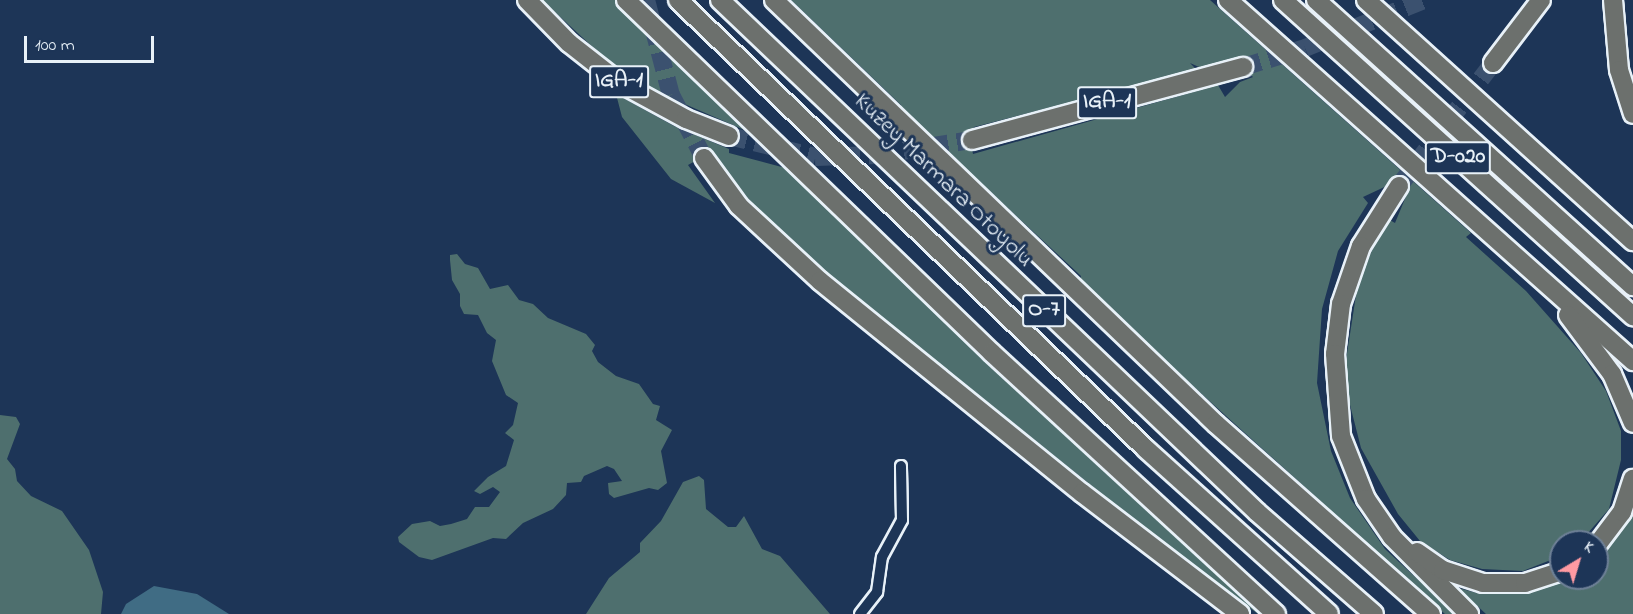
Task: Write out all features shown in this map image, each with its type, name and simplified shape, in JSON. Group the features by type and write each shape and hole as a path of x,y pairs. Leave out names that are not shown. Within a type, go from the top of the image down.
{"highway":[{"name":"IGA-1","path":"527,0 569,43 620,82 686,119 729,136"},
{"path":"626,0 1000,361 1276,614"},
{"name":"O-7","path":"678,0 1146,449 1329,614"},
{"name":"Kuzey Marmara Otoyolu","path":"720,0 1228,486 1374,614"},
{"path":"774,0 1216,424 1431,614"},
{"path":"1228,0 1633,361"},
{"name":"D-020","path":"1283,0 1633,316"},
{"name":"D-020","path":"1316,0 1633,286"},
{"path":"1366,0 1633,241"},
{"path":"1493,63 1541,0"},
{"path":"1613,0 1618,70 1633,114"},
{"name":"IGA-1","path":"972,141 1243,68"},
{"path":"704,158 739,206 813,275 1082,493 1240,614"},
{"path":"1407,161 1581,330 1623,393 1633,423"},
{"path":"1399,186 1360,246 1341,304 1335,354 1340,418 1346,454 1366,500 1406,554 1469,614"},
{"path":"1340,418 1371,494 1400,535 1424,558 1443,570 1483,583 1525,583 1549,575"},
{"path":"1608,530 1622,512 1633,479"}],"street":[{"path":"860,614 877,592 882,557 902,520 901,466"}],"green space":[{"path":"542,0 616,0 749,132 657,92 611,64"},
{"path":"791,0 1210,0 1471,233 1466,237 1526,291 1581,353 1606,391 1621,431 1621,460 1609,509 1591,530 1549,530 1549,561 1523,571 1482,569 1450,560 1420,541 1398,514 1361,448 1349,401 1346,360 1358,282 1379,234 1388,219 1395,223 1407,194 1393,183 1363,197 1368,203 1338,251 1322,309 1317,383 1331,451 1350,498 1385,549 1455,614 1445,614 1325,512 1328,508 1142,340 1080,281 1081,276 899,107 901,105","holes":["1190,63 1199,67 1239,64 1253,77 1240,82 1225,97 1218,85 973,154 969,134 974,127 1197,70"]},
{"path":"616,94 674,126 729,149 729,153 793,170 1121,484 1264,614 1258,614 1153,535 813,262 763,217 711,152 688,165 715,203 671,179 622,117"},
{"path":"457,254 465,264 478,268 490,289 508,285 519,300 533,304 548,318 586,334 595,345 592,351 598,362 616,376 639,384 653,404 660,406 656,420 672,430 661,451 667,483 658,490 649,488 614,498 609,494 608,483 622,481 614,469 607,466 584,476 581,482 567,483 566,495 553,509 523,523 506,539 493,538 432,560 419,557 399,542 398,537 412,524 430,521 440,526 451,524 467,519 475,507 489,507 500,492 493,487 480,494 474,491 488,477 506,466 514,440 505,433 513,425 518,403 506,395 492,361 496,340 487,333 478,315 464,314 460,306 460,294 452,280 450,260 450,255"},
{"path":"0,415 16,417 20,424 7,459 15,469 17,481 31,496 62,511 89,550 103,592 101,614 0,614"},
{"path":"699,476 704,480 706,509 728,527 736,527 744,516 762,549 780,556 830,614 586,614 609,578 640,552 640,543 661,521 683,482"},
{"path":"1633,508 1633,614 1486,614 1458,588 1481,594 1525,593 1549,585 1549,590 1609,590 1609,544 1621,530"}],"water":[{"path":"154,586 197,594 229,614 121,614 126,604"}],"tunnel":[{"path":"646,0 671,95 704,158"},
{"path":"1243,67 1305,48 1424,0"},
{"path":"1399,186 1493,63"},
{"path":"729,136 815,157 877,155 972,140"}]}
